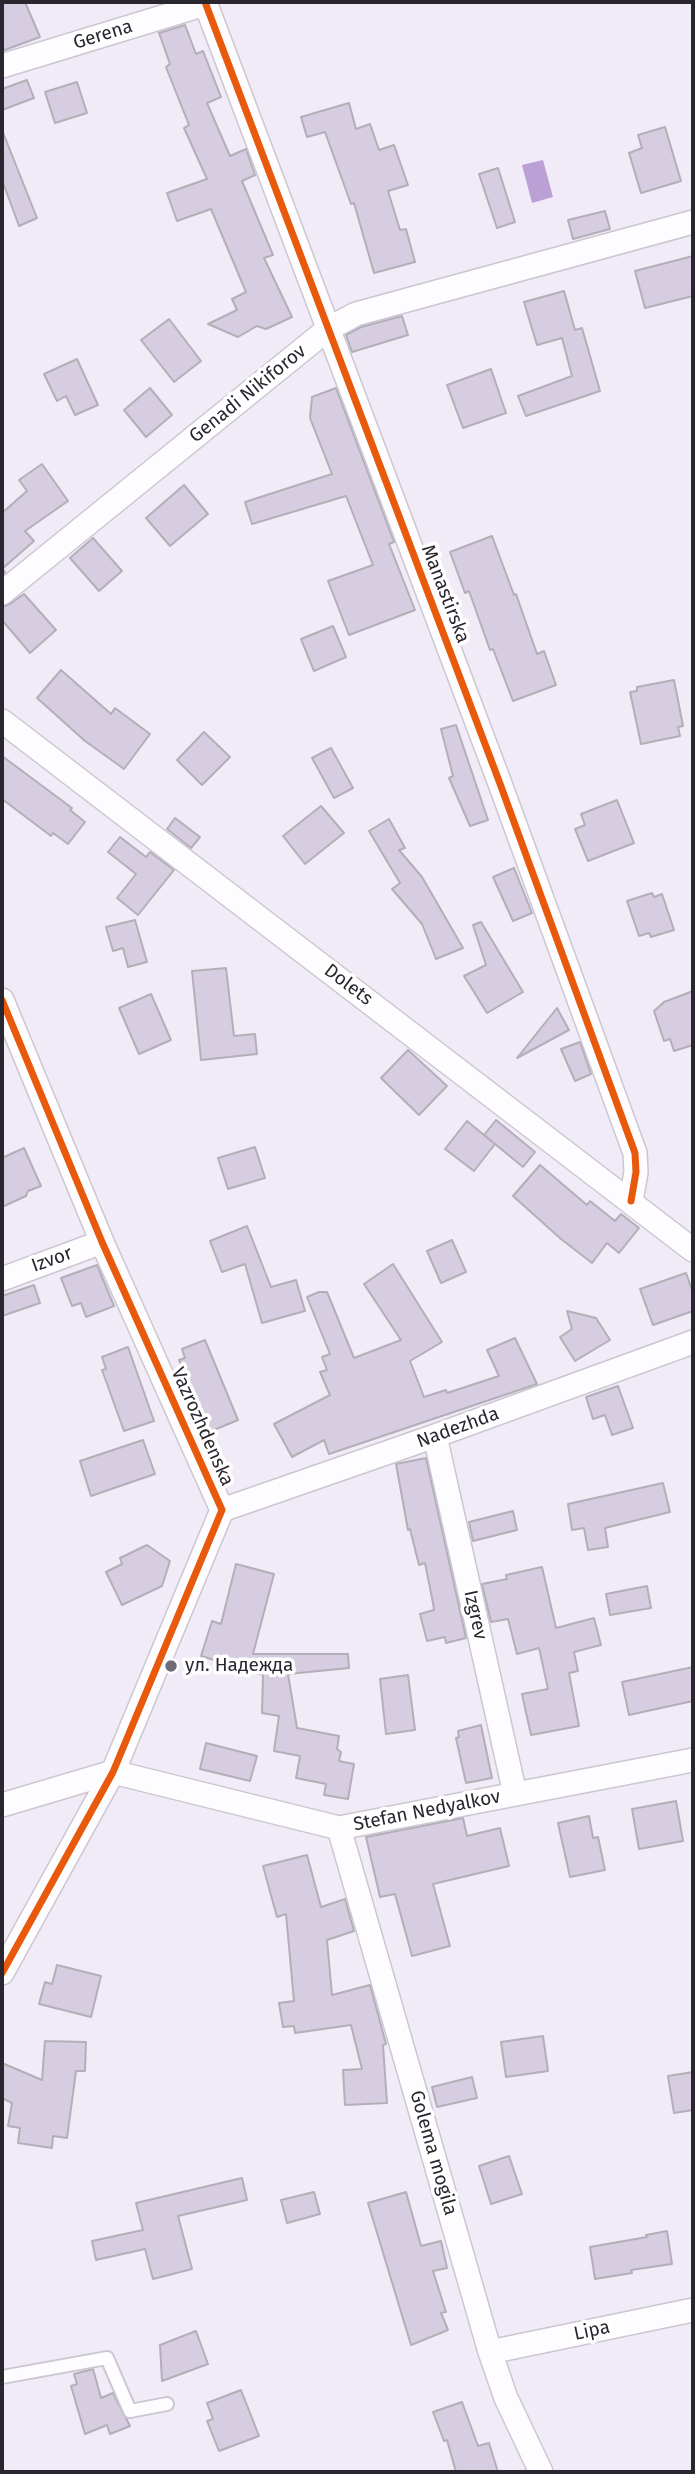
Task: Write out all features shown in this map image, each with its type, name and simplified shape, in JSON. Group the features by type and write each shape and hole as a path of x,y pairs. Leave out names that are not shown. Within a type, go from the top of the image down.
{"street":[{"name":"Gerena","path":"2,66 205,3"},
{"name":"Manastirska","path":"205,3 499,781 635,1153 636,1172 631,1200"},
{"name":"Genadi Nikiforov","path":"2,593 328,329 356,314 693,222"},
{"name":"Dolets","path":"2,721 693,1250"},
{"name":"Vazrozhdenska","path":"2,1000 102,1242 222,1510 113,1772 2,1973"},
{"name":"Izvor","path":"2,1279 102,1242"},
{"name":"Nadezhda","path":"222,1510 693,1342"},
{"name":"Izgrev","path":"435,1436 514,1794"},
{"name":"Stefan Nedyalkov","path":"113,1772 339,1828 693,1760"},
{"path":"2,1805 113,1772"},
{"name":"Golema mogila","path":"339,1828 490,2352 506,2398 541,2472"},
{"name":"Lipa","path":"490,2352 693,2310"}],"lane":[{"path":"2,2377 107,2358 131,2411 167,2404"}],"shaded area":[{"path":"543,160 553,197 532,203 522,165"}],"building":[{"path":"2,2 25,2 40,37 2,51"},
{"path":"185,25 196,54 203,51 221,97 207,103 230,156 246,149 255,175 242,181 273,255 264,258 292,317 266,329 257,326 238,337 208,324 237,310 232,299 246,292 211,209 177,221 167,193 207,179 184,128 189,125 166,67 170,64 159,33"},
{"path":"27,80 34,98 2,110 2,89"},
{"path":"77,82 87,113 55,123 45,92"},
{"path":"349,103 356,129 370,124 379,150 394,145 408,185 388,191 400,230 406,229 415,262 374,273 354,203 351,204 325,132 307,137 301,117"},
{"path":"665,127 681,181 641,193 629,153 642,148 638,135"},
{"path":"2,130 37,218 19,226 2,180"},
{"path":"498,168 515,222 497,228 479,174"},
{"path":"605,211 610,229 573,239 568,220"},
{"path":"693,256 693,296 645,308 635,271"},
{"path":"564,291 575,330 582,328 600,391 526,416 518,396 572,376 562,338 537,345 524,302"},
{"path":"402,316 408,335 352,352 346,335 361,327"},
{"path":"169,319 201,361 174,382 141,340"},
{"path":"77,359 98,405 75,415 66,396 57,401 44,374"},
{"path":"491,369 506,413 463,428 447,385"},
{"path":"150,388 172,415 146,437 124,410"},
{"path":"336,388 394,542 389,544 415,610 349,635 328,581 373,565 346,496 252,524 245,502 332,474 310,418 312,397"},
{"path":"42,464 68,501 25,531 34,541 2,569 2,513 27,491 19,480"},
{"path":"184,485 208,514 170,546 146,518"},
{"path":"492,536 537,654 544,651 556,685 513,701 493,649 490,650 469,591 465,593 450,552"},
{"path":"93,538 122,571 99,591 70,558"},
{"path":"24,594 56,630 30,653 2,620 2,607"},
{"path":"333,626 346,657 314,671 301,639"},
{"path":"61,670 111,714 115,708 150,734 124,769 85,741 37,698"},
{"path":"674,680 683,726 678,727 680,736 641,744 630,692 637,691 637,687"},
{"path":"456,725 488,820 470,826 449,778 453,776 441,729"},
{"path":"204,732 230,757 202,785 177,760"},
{"path":"331,748 353,788 334,798 312,758"},
{"path":"2,756 72,808 70,810 85,822 68,844 53,833 51,836 2,799"},
{"path":"617,800 634,843 588,861 575,829 585,825 581,814"},
{"path":"321,806 344,833 305,864 283,836"},
{"path":"175,818 200,837 191,848 167,829"},
{"path":"389,819 405,848 399,850 422,877 463,948 436,959 422,924 392,889 400,883 369,831"},
{"path":"120,837 146,857 150,852 174,870 138,915 117,898 136,874 108,852"},
{"path":"514,868 532,913 513,921 493,877"},
{"path":"652,893 654,897 662,894 674,930 651,937 649,933 639,936 627,901"},
{"path":"135,920 147,962 128,967 123,948 113,951 106,927"},
{"path":"481,922 523,992 487,1013 464,976 486,965 473,925"},
{"path":"226,968 234,1036 255,1034 257,1054 201,1060 192,971"},
{"path":"693,991 693,1045 674,1051 670,1039 664,1041 654,1011 664,1002"},
{"path":"151,994 171,1040 139,1054 119,1008"},
{"path":"557,1008 569,1030 517,1058"},
{"path":"580,1042 591,1074 575,1081 561,1049"},
{"path":"408,1050 447,1086 419,1115 381,1078"},
{"path":"496,1120 535,1152 523,1167 484,1135"},
{"path":"467,1121 495,1144 474,1171 445,1149"},
{"path":"255,1147 265,1178 228,1189 218,1158"},
{"path":"24,1148 41,1186 2,1207 2,1158"},
{"path":"540,1165 587,1205 590,1201 615,1221 621,1214 639,1228 619,1253 607,1243 592,1263 513,1196"},
{"path":"247,1226 271,1287 296,1280 305,1311 262,1323 245,1264 222,1272 210,1241"},
{"path":"452,1240 466,1272 441,1283 427,1251"},
{"path":"393,1264 442,1342 410,1361 424,1397 446,1390 447,1393 499,1376 487,1350 515,1338 537,1384 329,1454 324,1440 292,1457 274,1424 330,1395 320,1372 327,1370 322,1357 330,1354 307,1297 327,1292 354,1358 401,1340 364,1284"},
{"path":"97,1265 114,1306 86,1317 81,1303 72,1306 61,1278"},
{"path":"686,1273 693,1293 693,1311 653,1325 640,1289"},
{"path":"34,1285 40,1303 2,1316 2,1296"},
{"path":"567,1311 596,1318 610,1340 575,1361 560,1337 572,1329"},
{"path":"205,1340 238,1420 209,1432 179,1360 185,1358 182,1349"},
{"path":"128,1347 154,1421 124,1431 102,1370 106,1369 102,1357"},
{"path":"618,1386 633,1428 612,1435 605,1415 593,1419 586,1397"},
{"path":"143,1440 155,1474 91,1496 80,1461"},
{"path":"426,1458 466,1638 446,1643 445,1637 427,1641 420,1614 434,1610 433,1603 425,1563 419,1565 410,1529 408,1530 396,1464"},
{"path":"663,1483 670,1512 605,1528 608,1547 588,1550 584,1528 572,1530 568,1504"},
{"path":"513,1511 517,1530 473,1541 469,1522"},
{"path":"147,1545 170,1561 162,1586 122,1605 106,1572 122,1564 120,1558"},
{"path":"236,1564 274,1574 253,1654 348,1654 349,1668 288,1674 297,1728 339,1736 339,1761 354,1764 348,1799 324,1795 326,1784 296,1778 300,1756 274,1751 279,1716 262,1713 263,1675 201,1656 212,1621 221,1624"},
{"path":"542,1567 556,1628 594,1618 601,1645 574,1652 578,1671 569,1673 579,1726 531,1735 522,1694 548,1689 539,1648 517,1654 508,1619 491,1622 482,1584 507,1579 506,1575"},
{"path":"647,1586 651,1608 610,1615 606,1594"},
{"path":"693,1667 693,1701 629,1715 622,1682"},
{"path":"408,1675 415,1730 386,1734 380,1679"},
{"path":"481,1725 492,1778 466,1783 456,1738 459,1737 458,1731"},
{"path":"206,1743 257,1756 250,1781 200,1769"},
{"path":"676,1801 683,1841 639,1849 632,1809"},
{"path":"589,1816 593,1838 598,1837 605,1870 570,1877 558,1823"},
{"path":"463,1818 467,1836 500,1828 509,1866 433,1884 450,1946 412,1956 395,1894 380,1897 366,1837"},
{"path":"307,1855 321,1907 345,1899 354,1931 327,1940 332,1995 370,1985 386,2044 383,2045 387,2103 345,2105 343,2070 362,2069 351,2025 295,2033 294,2026 283,2027 279,2003 294,2001 286,1914 277,1917 263,1866"},
{"path":"57,1965 101,1976 91,2017 39,2004 45,1982 52,1984"},
{"path":"543,2036 548,2071 506,2077 501,2042"},
{"path":"45,2041 86,2042 85,2071 76,2071 67,2138 53,2136 52,2148 18,2143 20,2128 8,2126 12,2103 2,2098 2,2063 42,2080"},
{"path":"693,2072 693,2110 674,2113 668,2076"},
{"path":"472,2077 477,2098 437,2107 432,2087"},
{"path":"509,2156 522,2194 491,2204 479,2166"},
{"path":"242,2178 247,2200 178,2216 192,2269 153,2279 145,2249 96,2260 92,2241 143,2230 136,2203"},
{"path":"314,2192 320,2214 287,2223 281,2200"},
{"path":"406,2192 421,2246 441,2241 447,2268 433,2271 446,2312 441,2313 448,2330 411,2345 368,2203"},
{"path":"667,2231 672,2264 595,2279 590,2247"},
{"path":"196,2331 208,2364 162,2381 160,2345"},
{"path":"93,2369 101,2398 113,2393 130,2426 110,2434 107,2425 85,2434 71,2386 77,2384 74,2374"},
{"path":"241,2390 259,2436 219,2451 207,2421 213,2419 207,2403"},
{"path":"462,2402 478,2446 489,2443 498,2472 456,2472 447,2440 444,2441 433,2412"}],"cycle path":[{"path":"205,2 499,781 635,1153 636,1172 631,1201"},
{"path":"2,1000 102,1242 222,1510 113,1772 2,1973"}],"place":[{"name":"ул. Надежда","path":"171,1666"}]}
